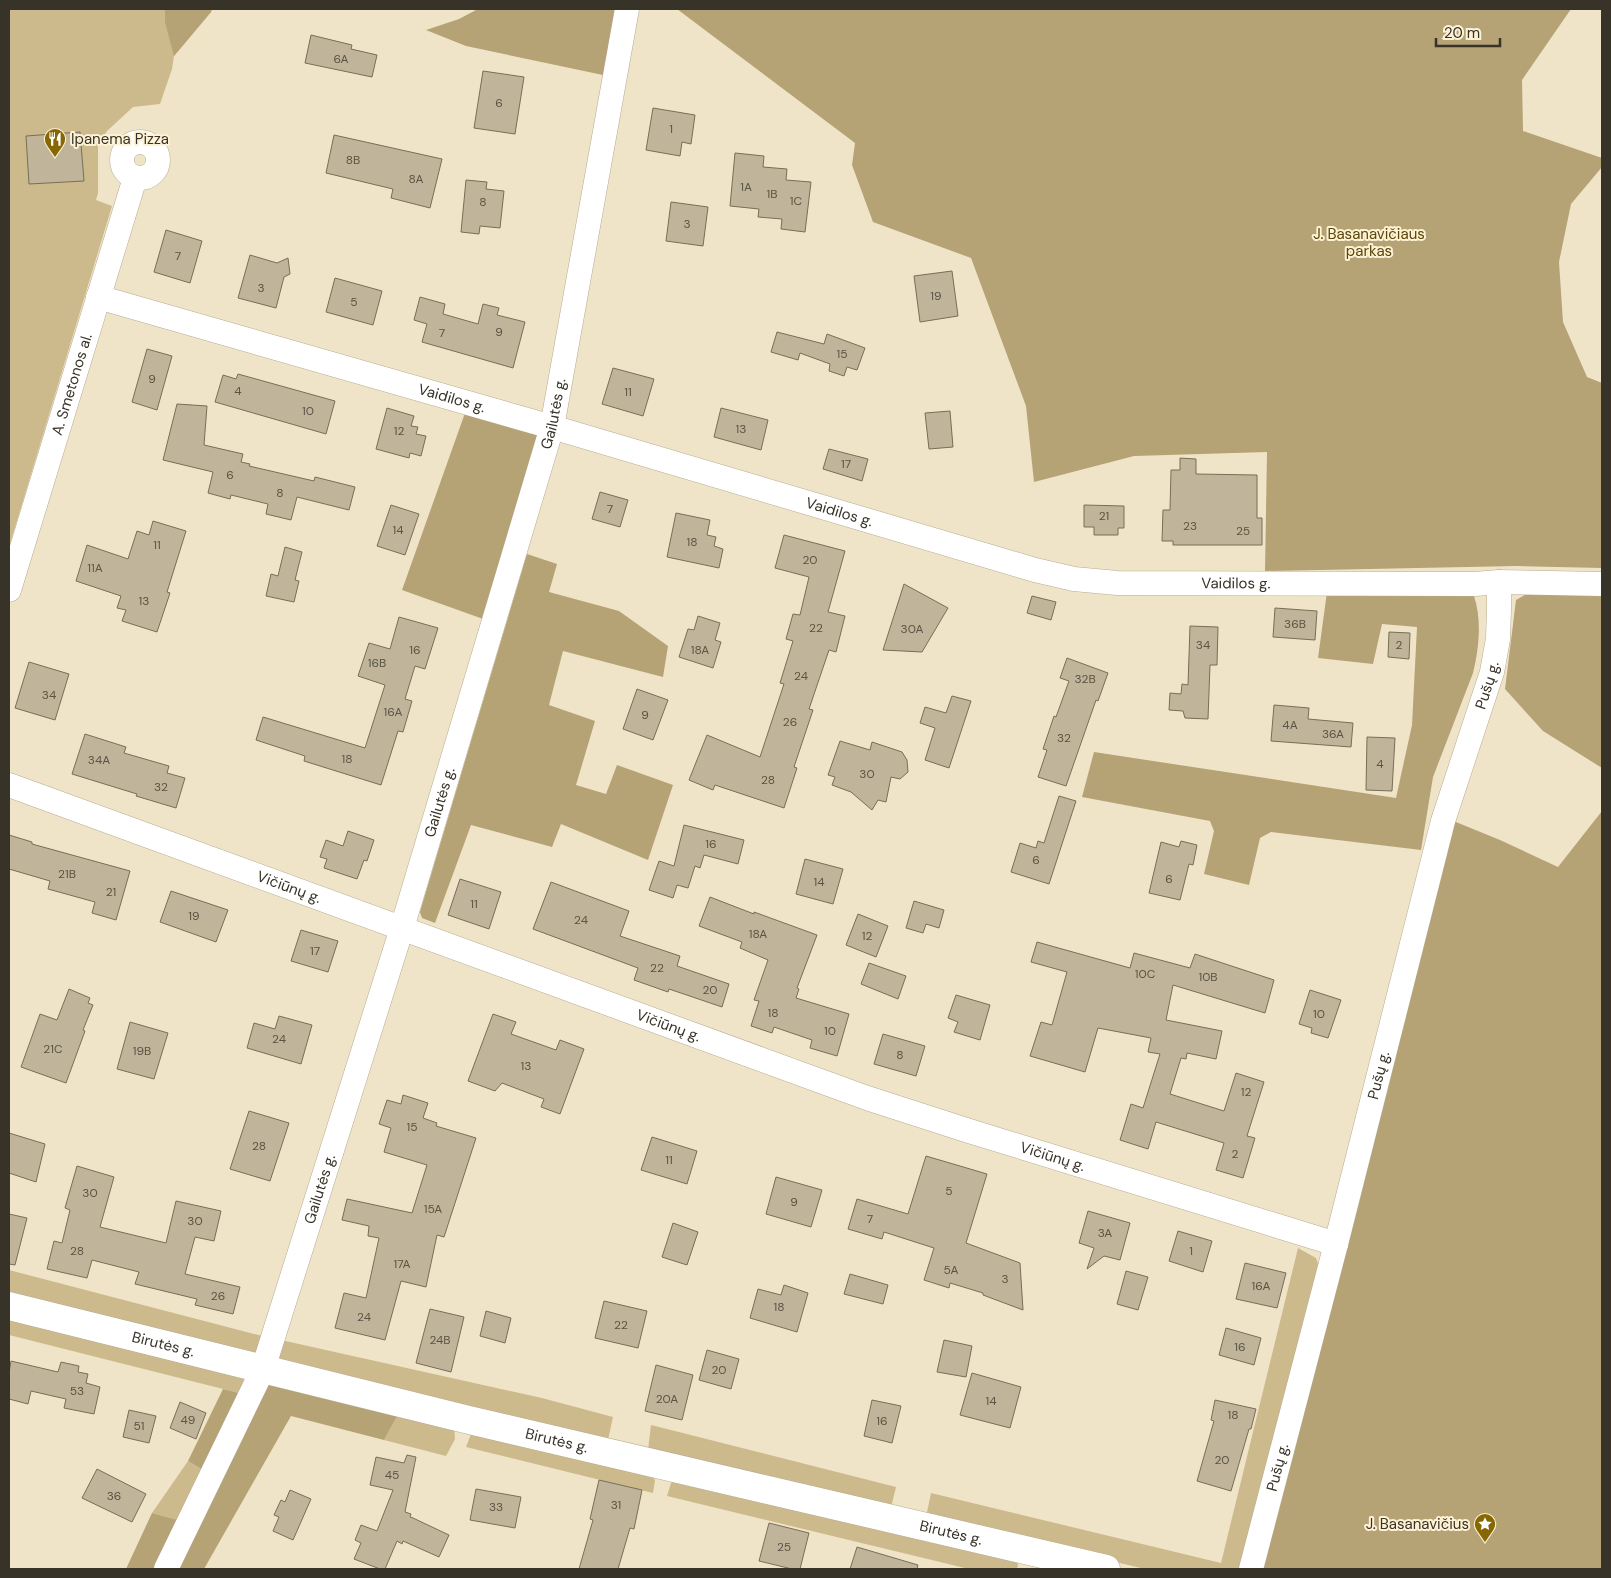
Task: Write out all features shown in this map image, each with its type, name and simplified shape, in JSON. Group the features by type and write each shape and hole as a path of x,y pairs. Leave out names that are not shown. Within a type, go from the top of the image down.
{"street":[{"name":"Gailutės g.","path":"166,1569 263,1368 402,928 552,427 627,9"},
{"name":"A. Smetonos al.","path":"9,590 135,178"},
{"name":"Vaidilos g.","path":"98,298 552,427 1035,570 1074,579 1117,583 1475,584 1499,582 1602,584"},
{"name":"Pušų g.","path":"1251,1569 1336,1244 1443,821 1492,672 1498,639 1499,582"},
{"name":"Vičiūnų g.","path":"9,785 867,1098 1336,1244"},
{"name":"Birutės g.","path":"9,1306 478,1422 1106,1569"}],"shaded area":[{"path":"9,9 212,9 174,56 172,69 160,104 133,107 107,131 98,145 98,193 96,200 112,206 9,547"},
{"path":"1298,1248 1316,1258 1319,1266 1242,1569 1145,1569 926,1517 931,1493 1221,1563"},
{"path":"9,1270 266,1337 258,1354 9,1293"},
{"path":"9,1317 241,1373 244,1379 239,1393 9,1335"},
{"path":"281,1340 542,1398 613,1417 608,1440 283,1363 277,1354"},
{"path":"400,1411 454,1424 455,1439 446,1456 384,1440"},
{"path":"651,1425 896,1487 891,1508 648,1450"},
{"path":"471,1434 649,1471 655,1480 653,1493 466,1447"},
{"path":"188,1461 203,1470 178,1520 152,1513"},
{"path":"678,1478 1017,1559 1017,1569 969,1569 667,1496 671,1483"}],"green space":[{"path":"165,9 212,9 174,56 165,22"},
{"path":"478,9 617,9 603,75 466,46 426,30 459,19"},
{"name":"J. Basanavičiaus parkas","path":"677,9 1571,9 1522,80 1523,131 1602,158 1602,167 1571,204 1559,262 1563,322 1587,377 1602,383 1602,568 1516,566 1265,571 1267,452 1134,456 1034,482 1026,406 971,258 873,222 852,165 855,143"},
{"path":"465,413 541,434 486,620 402,590"},
{"path":"527,554 557,564 549,592 619,611 668,646 663,677 563,651 549,705 595,721 576,785 606,794 617,765 673,785 648,860 561,824 552,847 471,825 435,923 422,918 420,912"},
{"path":"1327,592 1474,596 1479,625 1475,664 1433,777 1421,850 1271,832 1260,838 1249,885 1204,874 1214,831 1210,821 1082,797 1094,752 1396,798 1412,725 1417,627 1382,624 1373,664 1318,658"},
{"path":"1530,592 1602,595 1602,768 1543,731 1505,689 1516,600"},
{"path":"1602,811 1602,1569 1262,1569 1451,820 1558,867"},
{"path":"265,1383 400,1411 384,1440 291,1416 204,1569 177,1569"},
{"path":"223,1389 239,1393 203,1470 188,1461"},
{"path":"152,1513 178,1520 155,1569 126,1569"}],"building":[{"path":"311,35 352,45 351,49 377,55 372,77 305,63"},
{"path":"483,71 524,77 515,134 474,128"},
{"path":"653,108 695,115 691,144 682,142 680,156 646,150"},
{"name":"Ipanema Pizza","path":"80,132 84,181 29,184 26,136"},
{"path":"334,135 442,159 430,208 391,198 393,189 326,173"},
{"path":"735,153 764,156 763,167 787,169 786,180 811,182 805,232 781,229 782,219 758,217 759,209 730,206"},
{"path":"466,180 487,182 486,189 504,191 500,228 480,226 479,234 461,232"},
{"path":"671,202 708,207 703,246 666,241"},
{"path":"166,230 202,241 190,283 154,272"},
{"path":"250,255 277,263 288,258 290,274 284,277 276,308 238,298"},
{"path":"952,271 958,316 920,322 914,276"},
{"path":"335,278 382,291 373,325 326,312"},
{"path":"420,297 445,304 443,314 478,324 483,304 499,308 497,315 525,322 513,368 422,342 427,324 414,320"},
{"path":"777,332 824,344 827,334 865,348 857,370 847,367 844,376 829,371 830,364 800,353 798,360 771,352"},
{"path":"147,349 172,356 157,410 132,402"},
{"path":"613,368 654,379 643,416 602,404"},
{"path":"238,374 335,401 326,434 215,402 223,375 236,379"},
{"path":"177,404 207,406 204,445 243,454 241,462 250,464 249,466 314,481 315,477 355,487 349,510 297,497 291,520 266,514 268,504 231,495 230,499 208,493 213,472 163,460"},
{"path":"387,408 414,416 411,426 418,427 416,434 426,436 421,456 410,453 409,458 376,449"},
{"path":"721,408 768,420 761,450 714,437"},
{"path":"950,411 953,447 929,449 925,413"},
{"path":"829,449 868,459 862,481 823,469"},
{"path":"1180,458 1196,459 1196,474 1257,475 1257,518 1262,518 1262,545 1173,545 1173,541 1162,541 1163,510 1170,510 1171,470 1180,470"},
{"path":"600,492 628,500 620,527 592,519"},
{"path":"391,505 419,514 405,555 377,546"},
{"path":"1084,505 1124,506 1124,528 1118,528 1118,535 1094,535 1094,527 1084,527"},
{"path":"676,513 710,520 707,535 716,537 714,546 723,549 719,568 667,557"},
{"path":"153,521 186,531 167,592 170,593 157,632 122,621 126,610 117,608 121,596 76,581 87,545 128,559 137,531 149,535"},
{"path":"784,535 845,551 828,612 845,616 836,652 829,650 809,709 813,710 794,767 797,768 784,808 715,785 713,790 689,780 707,735 760,757 784,684 780,683 793,641 786,639 793,614 800,615 809,577 775,568"},
{"path":"285,547 302,552 295,580 299,581 294,602 266,596 271,574 278,576"},
{"path":"904,584 948,608 922,652 883,650"},
{"path":"1032,596 1056,602 1051,620 1027,613"},
{"path":"1275,608 1317,611 1315,640 1273,637"},
{"path":"698,616 720,623 715,640 721,642 713,668 679,657 688,629 694,630"},
{"path":"399,617 438,628 425,669 415,666 405,699 412,701 403,732 398,731 381,785 304,761 305,756 256,740 263,717 365,748 385,685 358,676 369,643 390,649"},
{"path":"1190,626 1218,627 1217,665 1210,665 1208,719 1185,718 1183,711 1169,710 1170,693 1181,694 1182,684 1188,685"},
{"path":"1389,632 1410,633 1409,659 1388,657"},
{"path":"1067,658 1108,673 1098,701 1096,700 1066,786 1038,777 1047,750 1043,749 1054,716 1056,717 1069,681 1060,678"},
{"path":"29,662 69,674 55,720 15,708"},
{"path":"637,689 668,700 653,740 623,729"},
{"path":"952,696 971,701 949,768 925,760 935,728 920,723 925,707 946,713"},
{"path":"1274,705 1309,708 1308,719 1353,723 1351,747 1271,741"},
{"path":"85,734 126,747 124,753 169,766 167,773 185,778 176,808 72,774"},
{"path":"1367,737 1395,738 1392,791 1366,790"},
{"path":"840,741 870,750 872,742 902,752 907,760 908,772 900,779 891,777 886,802 878,800 872,810 851,792 832,785 835,777 828,775"},
{"path":"1059,796 1076,801 1049,884 1011,872 1020,843 1036,848 1038,841 1044,843"},
{"path":"684,825 744,840 738,864 704,855 700,868 695,866 688,888 677,885 673,898 649,890 659,861 674,866"},
{"path":"348,831 374,840 367,861 364,860 357,879 324,868 327,859 320,857 326,840 343,846"},
{"path":"9,835 32,842 32,844 130,871 116,920 92,913 95,902 48,889 50,881 9,869"},
{"path":"1181,841 1197,845 1193,865 1189,864 1180,900 1149,893 1161,842 1179,847"},
{"path":"805,859 843,869 833,904 796,894"},
{"path":"460,879 501,892 489,929 448,915"},
{"path":"551,882 629,911 620,936 680,956 677,966 729,984 722,1007 669,989 668,992 634,980 638,968 533,929"},
{"path":"171,891 228,910 216,942 160,922"},
{"path":"710,897 817,935 797,988 799,989 796,998 849,1014 837,1056 810,1048 812,1040 774,1027 772,1033 751,1026 759,1001 754,1000 768,960 740,948 742,942 699,926"},
{"path":"914,901 944,910 939,928 926,924 923,933 906,928"},
{"path":"858,914 888,926 876,957 846,945"},
{"path":"301,930 338,941 328,972 291,961"},
{"path":"1037,942 1130,968 1134,953 1190,968 1195,954 1274,980 1265,1013 1173,985 1166,1020 1222,1031 1216,1059 1187,1053 1186,1059 1181,1058 1170,1094 1224,1111 1236,1073 1264,1082 1247,1136 1255,1138 1243,1178 1216,1170 1224,1143 1156,1122 1148,1149 1120,1140 1131,1104 1143,1108 1160,1054 1148,1052 1151,1038 1098,1028 1085,1072 1030,1056 1041,1022 1052,1025 1067,972 1031,962"},
{"path":"869,963 906,976 898,999 861,984"},
{"path":"69,989 90,998 88,1003 93,1005 66,1083 21,1067 40,1014 57,1020"},
{"path":"1310,990 1341,1000 1328,1038 1311,1033 1312,1028 1299,1024"},
{"path":"956,995 990,1005 980,1040 954,1032 958,1022 948,1018"},
{"path":"493,1014 516,1022 511,1034 556,1050 560,1040 584,1049 560,1114 541,1107 544,1099 502,1083 495,1091 468,1081"},
{"path":"279,1016 312,1025 301,1064 247,1048 254,1023 275,1029"},
{"path":"130,1022 168,1033 154,1079 117,1069"},
{"path":"883,1034 925,1046 916,1076 874,1064"},
{"path":"403,1095 428,1103 423,1118 437,1123 436,1126 476,1138 444,1237 437,1235 426,1287 401,1281 385,1340 335,1328 344,1293 366,1298 379,1238 368,1236 369,1226 342,1220 347,1199 412,1213 427,1165 384,1152 391,1128 379,1124 387,1100 401,1104"},
{"path":"249,1111 289,1123 270,1181 230,1169"},
{"path":"9,1133 45,1144 36,1182 9,1173"},
{"path":"652,1137 697,1151 687,1184 641,1170"},
{"path":"926,1156 987,1174 966,1243 1020,1263 1023,1310 983,1295 983,1293 950,1283 949,1288 924,1280 934,1248 884,1232 882,1239 848,1229 857,1199 908,1214"},
{"path":"77,1166 114,1177 100,1227 166,1243 176,1201 221,1211 214,1241 195,1237 185,1274 240,1287 233,1314 195,1305 197,1299 135,1284 139,1272 92,1260 87,1278 47,1269 54,1241 62,1243 70,1210 65,1208"},
{"path":"776,1177 822,1190 811,1227 766,1214"},
{"path":"1088,1211 1130,1223 1120,1260 1104,1256 1087,1269 1094,1248 1079,1243"},
{"path":"9,1214 27,1218 15,1265 9,1264"},
{"path":"673,1223 698,1232 687,1265 662,1257"},
{"path":"1178,1231 1212,1241 1203,1272 1169,1261"},
{"path":"1245,1263 1286,1273 1277,1308 1236,1299"},
{"path":"1126,1271 1148,1277 1138,1310 1117,1304"},
{"path":"850,1274 888,1285 883,1304 844,1294"},
{"path":"784,1285 808,1293 797,1332 750,1318 758,1289 781,1295"},
{"path":"604,1301 647,1311 638,1348 595,1338"},
{"path":"430,1309 464,1317 451,1372 416,1363"},
{"path":"486,1311 511,1318 505,1343 480,1336"},
{"path":"1226,1328 1261,1338 1254,1365 1219,1355"},
{"path":"944,1340 972,1346 966,1377 937,1372"},
{"path":"707,1350 739,1359 731,1389 699,1380"},
{"path":"11,1361 58,1372 61,1362 79,1366 78,1372 88,1374 86,1383 100,1387 94,1414 64,1408 66,1399 31,1391 28,1404 9,1399"},
{"path":"656,1365 693,1375 682,1420 645,1411"},
{"path":"972,1373 1021,1387 1010,1428 960,1415"},
{"path":"872,1400 901,1406 892,1443 864,1436"},
{"path":"1215,1400 1256,1409 1231,1491 1197,1481 1214,1421 1211,1420"},
{"path":"180,1402 206,1413 196,1439 170,1428"},
{"path":"129,1410 156,1416 149,1443 123,1437"},
{"path":"407,1455 416,1457 405,1512 411,1514 410,1517 449,1535 439,1557 403,1541 402,1544 397,1541 385,1569 380,1569 354,1559 361,1543 355,1540 361,1525 377,1531 393,1490 370,1485 376,1457 404,1463"},
{"path":"97,1469 146,1494 132,1522 82,1498"},
{"path":"599,1480 642,1490 634,1529 630,1528 618,1569 579,1569 593,1520 590,1519"},
{"path":"476,1489 521,1497 515,1528 470,1520"},
{"path":"290,1490 311,1499 293,1540 273,1531 279,1517 274,1515 281,1500 285,1502"},
{"path":"769,1523 809,1533 800,1569 792,1569 759,1561"},
{"path":"857,1547 918,1565 917,1569 850,1569"}],"place":[{"name":"Ipanema Pizza","path":"55,158"},
{"name":"J. Basanavičius","path":"1485,1543"}]}
